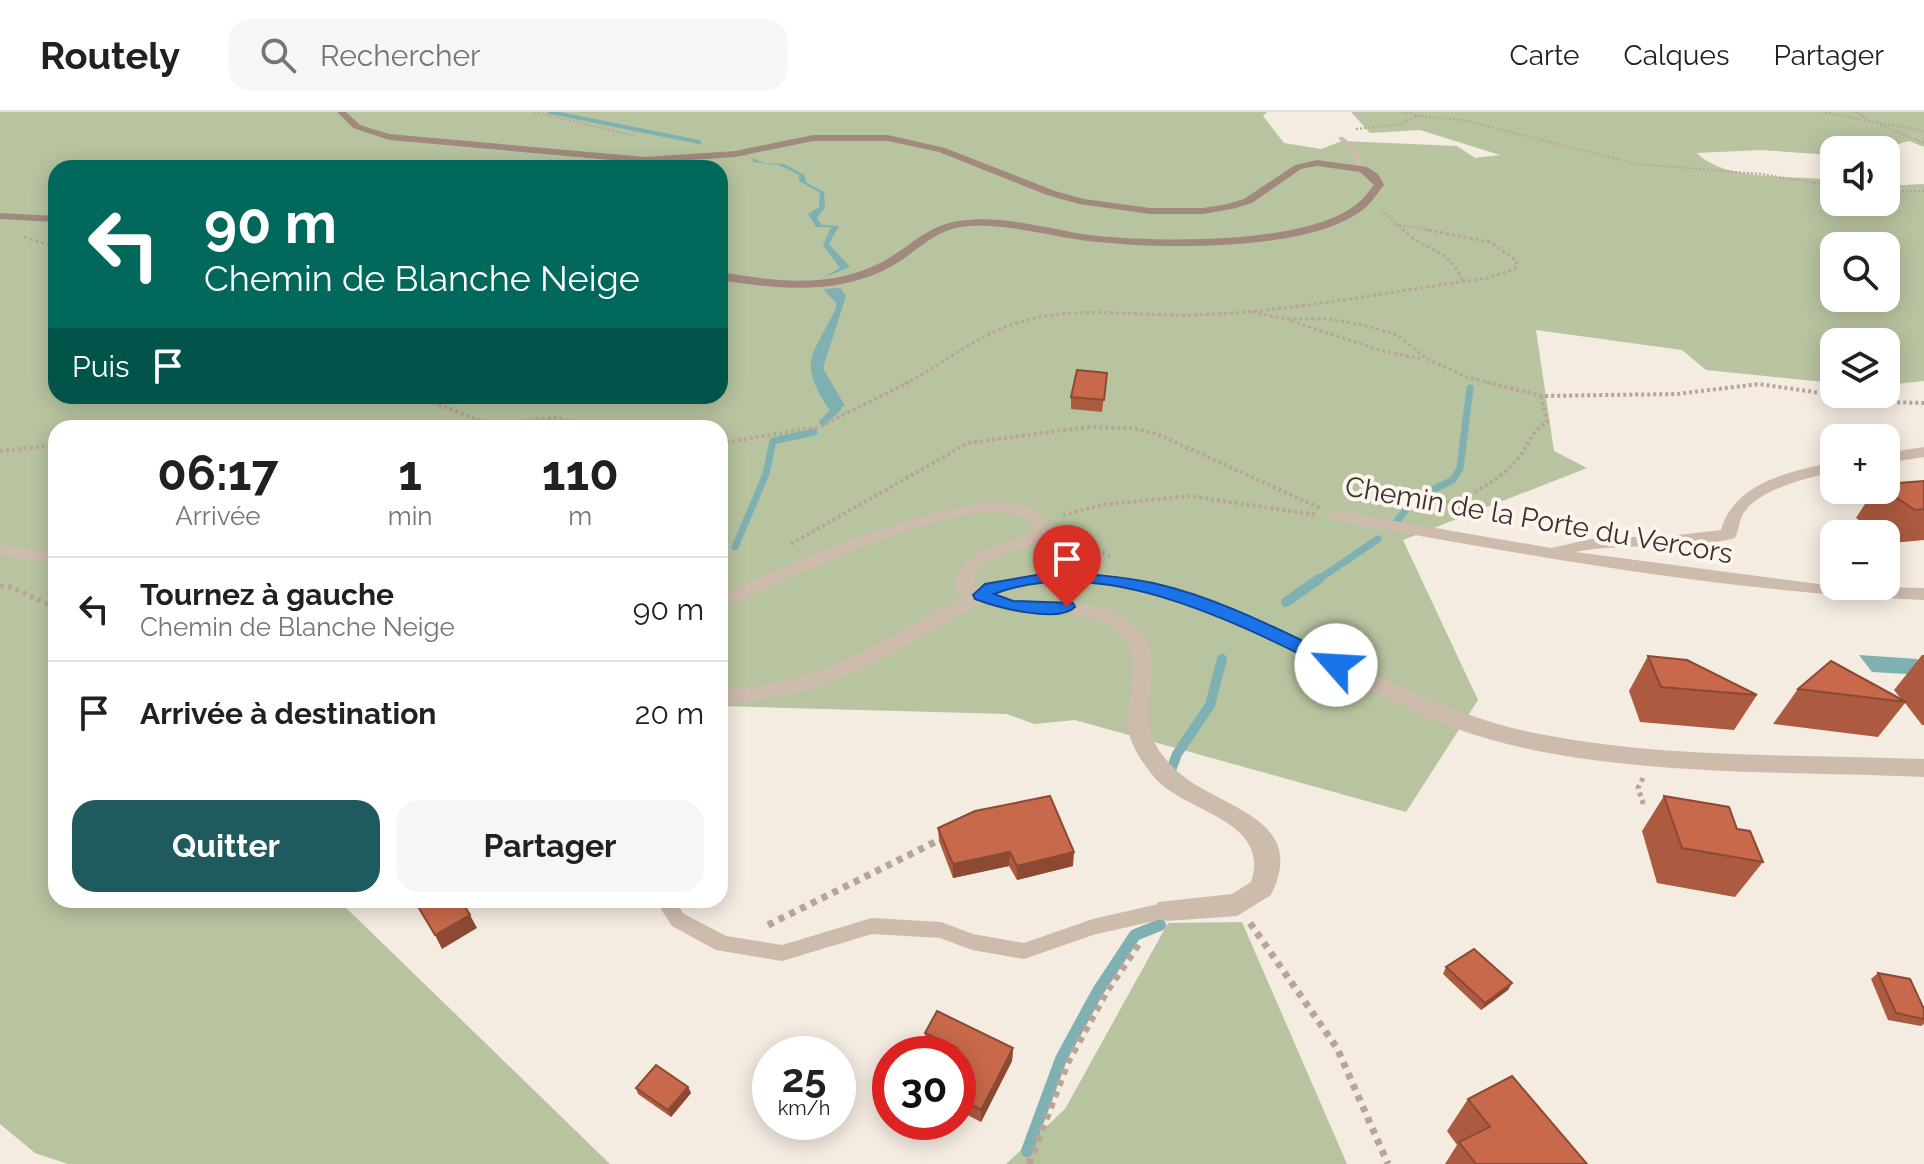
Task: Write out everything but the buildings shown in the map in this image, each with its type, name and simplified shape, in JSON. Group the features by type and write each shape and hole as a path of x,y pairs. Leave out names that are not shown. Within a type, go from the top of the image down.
{"main road":[{"path":"341,112 349,123 363,131 389,137 645,160 735,154 813,138 906,140 942,150 1051,193 1083,202 1150,211 1203,211 1228,207 1248,201 1305,165 1332,163 1355,167 1378,180 1379,185 1371,196 1328,223 1291,234 1225,241 1120,240 970,223 933,231 884,266 832,282 767,283 728,277"},
{"path":"0,216 48,219"}],"street":[{"path":"1900,456 1924,452"},
{"path":"1545,553 1596,543 1669,541 1729,534 1736,510 1756,496 1786,481 1820,471"},
{"path":"728,599 835,550 912,522 952,513 1007,508 1026,512 1043,522 1046,529 1038,537 999,548 967,568 963,575 963,588 1011,606 1088,609 1109,617 1130,632 1141,649 1145,674 1139,715 1142,742 1167,777 1184,791 1244,819 1259,835 1268,864 1262,888 1237,905 1167,910"},
{"name":"Chemin de la Porte du Vercors","path":"1337,516 1741,584 1858,593 1924,594"},
{"path":"0,550 48,557"},
{"path":"728,695 796,688 841,671 913,635 991,588 1054,577 1152,588 1235,615 1463,723 1552,745 1640,756 1924,768"}],"lane":[{"path":"1343,135 1356,151 1359,163 1355,167"},
{"path":"670,908 678,920 723,944 782,953 872,926 941,930 972,942 1024,951 1093,927 1167,910"}],"path":[{"path":"534,112 635,136"},
{"path":"1402,112 1415,118"},
{"path":"1821,112 1924,131"},
{"path":"1856,112 1924,143"},
{"path":"1343,135 1415,118 1463,120 1637,164 1761,174 1820,184"},
{"path":"1900,192 1924,191"},
{"path":"728,442 819,427 925,374 982,338 1015,323 1067,311 1196,315 1251,311 1463,282 1515,269 1517,261 1490,242 1395,224 1413,240 1454,261 1463,282"},
{"path":"1251,311 1287,319 1383,351 1427,359 1467,377 1541,396 1677,394 1759,384 1846,398 1924,403"},
{"path":"1287,319 1329,319 1367,326 1397,335 1427,359"},
{"path":"1420,508 1433,507 1487,485 1518,461 1529,446 1533,430 1547,422 1541,396"},
{"path":"437,404 479,420"},
{"path":"532,420 563,420"},
{"name":"Chemin de la Porte du Vercors","path":"786,547 968,443 1088,427 1133,428 1178,441 1337,516"},
{"path":"0,451 48,446"},
{"path":"1043,522 1101,505 1189,496 1289,513 1337,516"},
{"path":"0,586 11,587 48,604"},
{"path":"723,944 791,916 960,829"},
{"path":"1237,905 1337,1048 1388,1164"},
{"path":"1029,1164 1068,1062 1147,931 1167,910"}],"green space":[{"path":"0,112 1267,112 1263,116 1284,143 1321,149 1342,141 1457,146 1475,158 1500,155 1420,130 1370,133 1351,112 1924,112 1924,147 1909,141 1900,144 1900,136 1820,136 1820,154 1761,150 1697,153 1709,162 1742,173 1820,179 1820,216 1900,216 1900,185 1924,184 1924,381 1900,384 1900,328 1820,328 1820,382 1706,370 1682,350 1536,330 1554,451 1587,468 1403,540 1478,700 1406,812 1075,720 1034,724 1007,714 728,706 728,420 48,420 48,908 346,908 610,1164 68,1164 35,1153 0,1124"},
{"path":"1242,922 1347,1164 1006,1164 1065,1109 1168,923"}],"water":[{"path":"752,158 764,163 784,164 804,175 807,183 824,192 825,208 817,218 822,225 839,226 829,244 850,267 823,278 840,268 823,245 831,227 816,227 808,214 819,207 820,193 799,181 799,175 779,165 753,162"},
{"path":"840,288 846,296 823,368 845,406 830,411 811,369 815,349 836,308 836,303 823,289"},
{"path":"1859,655 1917,659 1924,667 1924,675 1872,672"}],"waterway":[{"path":"550,112 699,142"},
{"path":"1397,521 1416,498 1453,480 1460,468 1470,388"},
{"path":"823,422 838,408 834,400"},
{"path":"735,547 766,474 773,441 814,432"},
{"path":"1316,581 1378,539"},
{"path":"1286,602 1319,579"},
{"path":"1170,773 1177,754 1210,705 1222,659"},
{"path":"1027,1151 1061,1059 1098,991 1135,935 1160,925"}],"route":[{"path":"1067,607 1011,606 981,595 991,588 1054,577 1152,588 1235,615 1336,665"}]}
